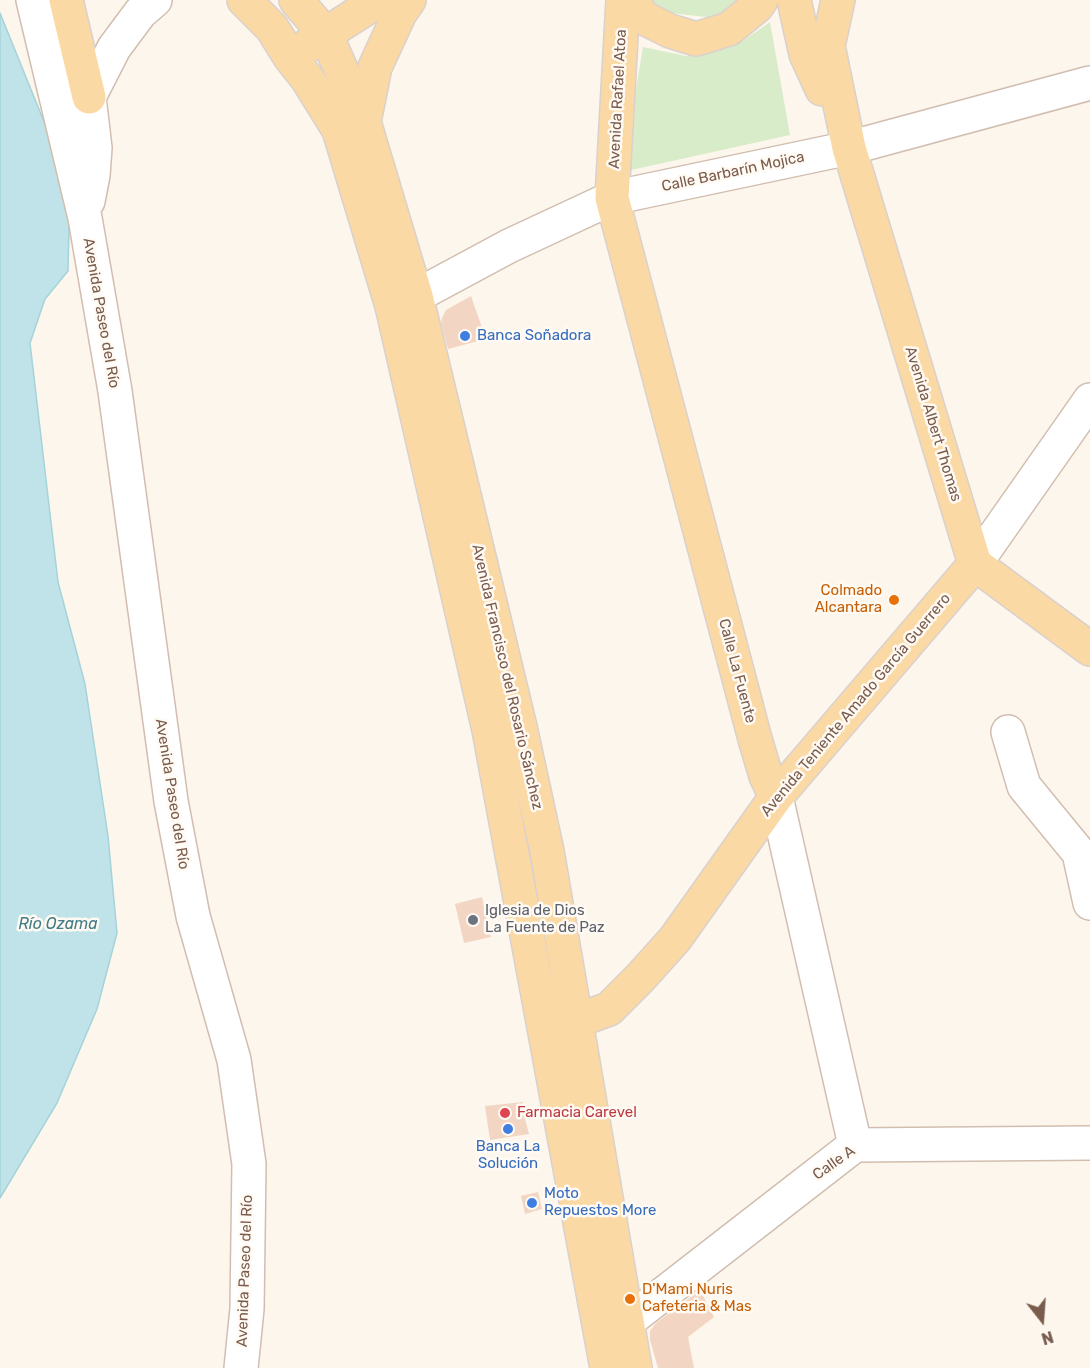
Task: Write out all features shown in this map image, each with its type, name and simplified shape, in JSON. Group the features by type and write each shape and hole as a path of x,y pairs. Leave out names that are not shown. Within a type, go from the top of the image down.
{"main road":[{"path":"66,0 89,97"},
{"name":"Avenida Francisco del Rosario Sánchez","path":"244,0 272,28 339,130 404,301"},
{"path":"290,57 379,0"},
{"path":"364,122 375,67 400,13 409,0"},
{"name":"Avenida Rafael Atoa","path":"612,198 623,0"},
{"path":"631,0 644,18 696,39 729,29 761,0"},
{"path":"794,0 806,54 849,148"},
{"path":"838,0 828,46 849,148"},
{"path":"272,28 307,3"},
{"name":"Avenida Francisco del Rosario Sánchez","path":"307,3 326,35 364,122 404,301 514,867 561,1025 627,1322 635,1368"},
{"name":"Avenida Albert Thomas","path":"849,148 975,564"},
{"name":"Calle La Fuente","path":"612,198 755,739 766,776 776,797"},
{"path":"975,564 1090,649"},
{"name":"Avenida Teniente Amado García Guerrero","path":"561,1025 609,1009 640,978 675,939 776,797 975,564"},
{"name":"Avenida Francisco del Rosario Sánchez","path":"561,1025 608,1368"}],"street":[{"name":"Avenida Paseo del Río","path":"33,0 85,218 115,390 171,801 193,916 234,1060 249,1164 247,1309 241,1368"},
{"path":"89,97 114,48 140,13 155,0"},
{"name":"Calle Barbarín Mojica","path":"404,301 509,246 612,198 849,148 1090,83"},
{"name":"Avenida Paseo del Río","path":"85,218 93,175 95,148 89,97"},
{"name":"Avenida Teniente Amado García Guerrero","path":"975,564 1090,400"},
{"path":"1008,732 1024,786 1079,853 1090,903"},
{"name":"Calle La Fuente","path":"776,797 855,1145"},
{"name":"Calle A","path":"627,1322 855,1145 1090,1143"}],"green space":[{"path":"652,0 746,0 714,18 654,11"},
{"path":"770,22 790,135 622,172 643,47 686,56 743,41"}],"water":[{"name":"Río Ozama","path":"0,13 70,186 68,271 45,299 30,343 58,582 85,684 108,836 117,933 97,1009 57,1103 0,1198"}],"building":[{"path":"471,296 486,339 448,349 441,324 442,318 446,310"},
{"name":"Iglesia de Dios La Fuente de Paz","path":"482,897 491,937 464,943 455,904"},
{"path":"523,1102 529,1134 490,1140 485,1106"},
{"name":"Moto Repuestos More","path":"538,1192 542,1209 525,1214 521,1196"},
{"path":"700,1290 714,1317 688,1337 694,1368 658,1368 650,1340 650,1331 656,1323"}],"place":[{"name":"Banca Soñadora","path":"465,336"},
{"name":"Colmado Alcantara","path":"894,600"},
{"name":"Iglesia de Dios La Fuente de Paz","path":"473,920"},
{"name":"Farmacia Carevel","path":"505,1113"},
{"name":"Banca La Solución","path":"508,1129"},
{"name":"Moto Repuestos More","path":"532,1203"},
{"name":"D'Mami Nuris Cafeteria & Mas","path":"630,1299"}]}
